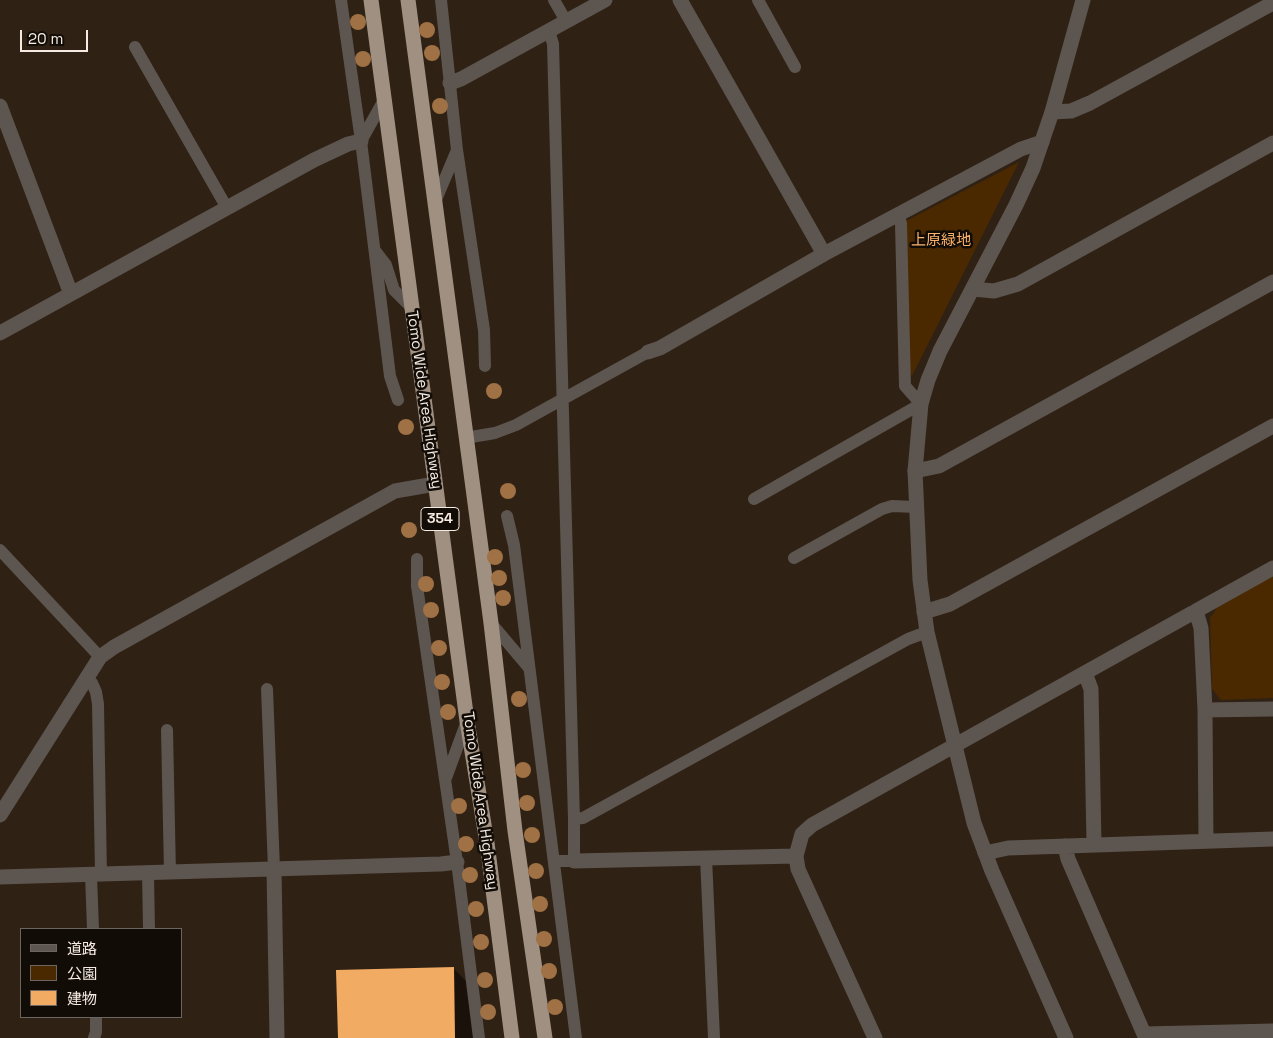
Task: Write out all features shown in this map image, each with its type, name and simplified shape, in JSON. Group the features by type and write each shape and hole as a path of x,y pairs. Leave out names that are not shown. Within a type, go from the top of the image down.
{"highway":[{"name":"Tomo Wide Area Highway","path":"371,0 435,484 487,843 512,1038"},
{"name":"Tomo Wide Area Highway","path":"408,0 491,623 515,831 545,1038"}],"street":[{"path":"450,83 461,79 604,0"},
{"path":"680,0 824,254"},
{"path":"1066,1038 974,823 927,632 918,562 914,471 921,404 928,380 940,351 974,289 1033,168 1052,112 1083,0"},
{"path":"1052,112 1071,111 1090,103 1273,3"},
{"path":"0,106 71,294"},
{"path":"0,333 331,152 348,144 361,141"},
{"path":"648,352 660,348 824,254 1021,148 1042,142"},
{"path":"974,289 994,291 1018,284 1273,143"},
{"path":"914,471 939,466 1273,282"},
{"path":"924,612 950,604 1273,426"},
{"path":"0,815 5,797 100,657 114,647 386,495 401,489 435,484"},
{"path":"875,1038 798,870 796,856 802,834 812,825 1273,568"},
{"path":"1196,611 1201,628 1205,710 1206,841"},
{"path":"1085,672 1090,690 1094,844"},
{"path":"1205,710 1273,709"},
{"path":"986,853 1008,848 1273,839"},
{"path":"1064,846 1068,860 1144,1034 1273,1031"},
{"path":"574,861 796,856"},
{"path":"0,878 457,862"},
{"path":"274,869 276,1038"}],"lane":[{"path":"341,0 361,141 390,376 398,400"},
{"path":"441,0 457,150 484,330 485,366"},
{"path":"554,0 566,21"},
{"path":"758,0 795,67"},
{"path":"549,31 554,44 574,818 574,861 554,861"},
{"path":"135,47 227,208"},
{"path":"361,141 384,100"},
{"path":"435,202 457,150"},
{"path":"754,499 921,404 904,386 901,224 899,214"},
{"path":"374,249 386,265 394,290 412,308"},
{"path":"466,438 495,433 516,425 648,352"},
{"path":"794,558 882,510 892,506 916,507"},
{"path":"508,516 514,545 574,1035"},
{"path":"0,550 100,657"},
{"path":"417,559 417,586 457,862 479,1038"},
{"path":"491,623 528,668"},
{"path":"574,818 583,818 908,639 927,632"},
{"path":"86,678 92,682 98,704 96,875 93,928"},
{"path":"267,689 274,869"},
{"path":"445,780 468,721"},
{"path":"167,730 170,873"},
{"path":"706,857 714,1038"},
{"path":"148,873 149,928"},
{"path":"94,1038 96,1018"}],"green space":[{"name":"上原緑地","path":"1019,162 912,376 908,369 906,221"},
{"path":"1273,576 1273,698 1221,700 1212,689 1210,618 1219,605"}],"building":[{"path":"454,967 455,1038 338,1038 336,970"}]}
